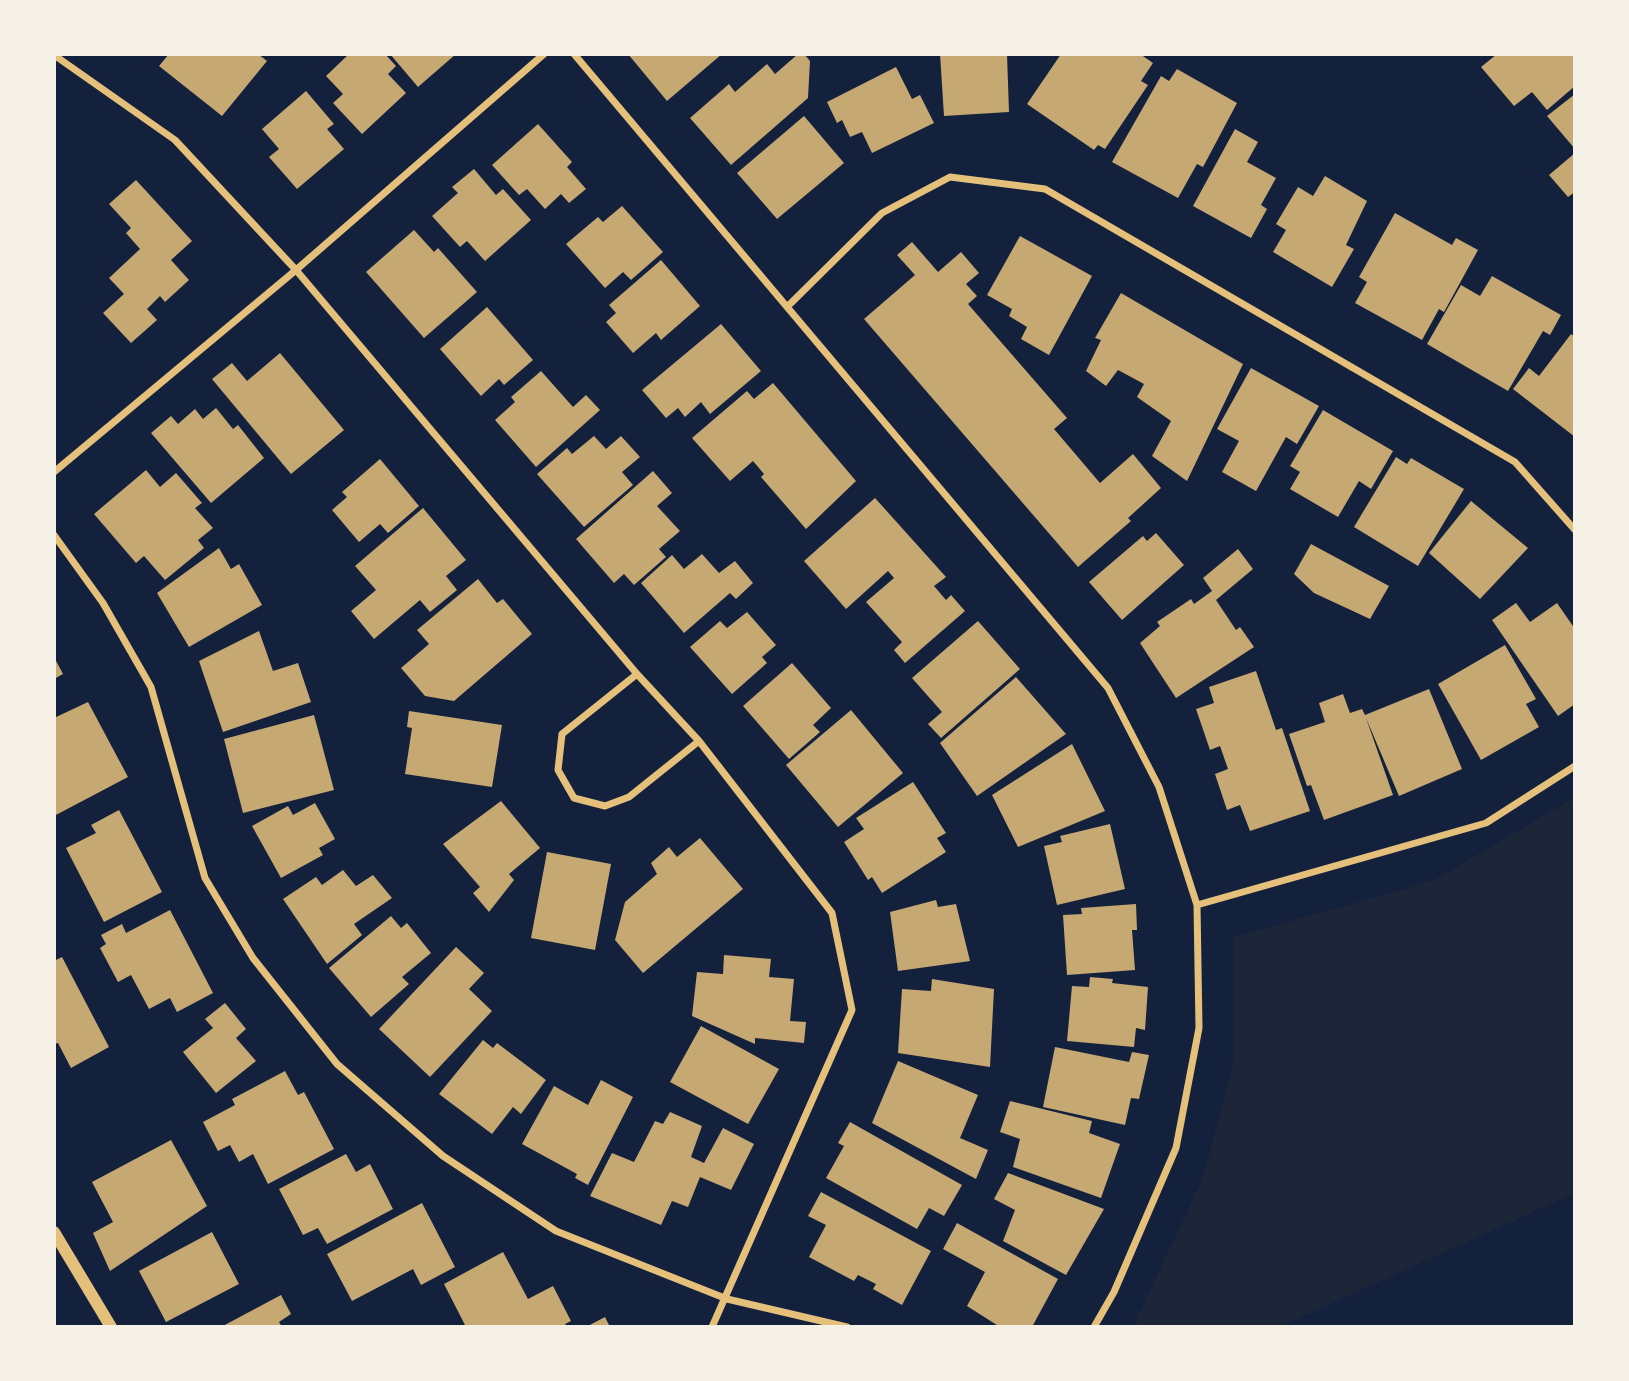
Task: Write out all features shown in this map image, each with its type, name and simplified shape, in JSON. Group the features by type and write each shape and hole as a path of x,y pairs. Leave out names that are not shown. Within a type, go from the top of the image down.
{"street":[{"path":"54,472 296,270 544,54"},
{"path":"574,54 1108,688 1159,787 1197,905 1199,1028 1176,1148 1114,1292 1094,1327"},
{"path":"54,55 175,140 296,270 637,674 699,741 832,913 852,1010 727,1299 712,1327"},
{"path":"787,307 882,214 950,177 1045,190 1515,462 1575,530"},
{"path":"54,536 103,603 151,687 205,878 253,957 337,1064 443,1156 556,1231 727,1299 847,1327"},
{"path":"637,674 562,734 558,770 574,798 605,806 629,797 699,741"},
{"path":"1197,905 1486,823 1575,766"},
{"path":"54,1231 111,1327"}],"shaded area":[{"path":"1575,797 1575,1193 1279,1327 1133,1327 1202,1180 1233,1066 1234,937 1433,881"}],"building":[{"path":"169,54 258,54 267,61 222,116 159,66"},
{"path":"349,54 385,54 396,66 388,74 406,93 362,134 333,103 343,94 326,76"},
{"path":"390,54 456,54 418,87"},
{"path":"628,54 722,54 667,101"},
{"path":"798,54 804,54 810,61 808,98 731,165 690,118 729,84 735,92 767,64 775,74"},
{"path":"940,54 1007,54 1009,112 944,116"},
{"path":"1061,54 1140,54 1153,63 1141,81 1148,85 1105,149 1098,145 1094,150 1027,104"},
{"path":"1497,54 1575,54 1575,86 1547,110 1532,92 1514,106 1481,67"},
{"path":"896,67 912,99 920,95 934,123 872,153 862,132 850,137 842,120 837,123 827,102"},
{"path":"1177,69 1237,103 1203,167 1197,164 1178,198 1112,162 1161,76 1169,81"},
{"path":"306,91 334,124 327,129 344,149 297,189 269,157 279,149 262,129"},
{"path":"1575,94 1575,149 1547,116"},
{"path":"804,116 844,163 777,219 737,173"},
{"path":"538,124 572,162 567,167 586,189 569,203 561,194 545,209 527,189 519,195 492,165"},
{"path":"1235,129 1258,142 1247,162 1276,178 1261,205 1267,209 1251,238 1193,206"},
{"path":"1575,153 1575,192 1568,197 1549,175"},
{"path":"474,169 496,195 503,189 531,220 485,261 467,241 460,247 432,216 458,193 452,187"},
{"path":"1325,176 1367,201 1346,245 1354,249 1332,287 1273,252 1286,230 1276,224 1298,187 1313,196"},
{"path":"136,180 192,241 171,260 189,280 165,302 160,296 147,309 157,320 131,343 103,313 124,294 109,278 140,249 126,233 131,228 109,204"},
{"path":"622,206 663,252 631,280 623,272 605,288 566,244 598,217 603,222"},
{"path":"1395,213 1452,245 1456,238 1478,250 1444,312 1439,309 1422,340 1355,303 1367,282 1359,277"},
{"path":"414,230 434,252 438,248 477,292 424,338 366,272"},
{"path":"1020,236 1092,276 1049,355 1021,339 1027,327 1009,316 1012,309 987,295"},
{"path":"912,242 938,272 961,252 979,273 966,284 977,296 968,304 1067,418 1054,429 1100,483 1133,454 1161,488 1128,518 1131,521 1078,567 864,319 915,275 897,255"},
{"path":"661,260 700,306 661,340 656,333 633,353 606,322 616,313 609,305"},
{"path":"1492,276 1561,315 1550,335 1543,331 1508,391 1427,344 1461,285 1480,296"},
{"path":"1121,293 1243,364 1187,481 1152,456 1171,421 1137,397 1144,384 1118,370 1106,386 1086,371 1101,340 1095,338"},
{"path":"487,307 533,360 504,385 499,379 481,396 440,349"},
{"path":"721,324 761,371 710,414 701,402 685,417 678,408 666,418 642,390"},
{"path":"1571,334 1575,337 1575,437 1513,389 1529,368 1539,376"},
{"path":"280,353 344,430 291,474 212,379 232,363 247,381"},
{"path":"1251,368 1319,406 1297,444 1286,437 1256,491 1222,472 1239,441 1217,429"},
{"path":"541,371 573,407 586,395 600,410 536,467 495,420 515,402 511,397"},
{"path":"773,383 856,481 806,529 761,477 764,474 753,461 730,481 692,438 747,391 754,399"},
{"path":"216,408 233,429 238,425 264,458 211,503 151,433 171,416 178,424 195,409 203,419"},
{"path":"1323,410 1393,451 1371,489 1359,481 1338,517 1290,489 1300,472 1290,466"},
{"path":"594,436 606,449 621,436 640,457 622,472 633,485 584,527 537,474 567,448 572,454"},
{"path":"1396,457 1407,464 1411,458 1464,489 1418,566 1354,527"},
{"path":"380,459 419,506 388,533 380,524 359,542 332,510 347,497 342,492"},
{"path":"146,470 160,487 176,473 202,503 195,508 213,528 198,540 204,548 165,580 144,556 136,563 94,514"},
{"path":"653,471 672,493 657,506 680,531 659,549 666,557 634,585 624,574 614,583 576,539"},
{"path":"875,498 946,577 934,586 946,600 951,595 965,611 905,663 894,650 902,642 866,602 894,578 888,571 846,609 804,561"},
{"path":"1471,501 1528,548 1480,599 1429,553"},
{"path":"423,508 466,560 446,576 457,590 430,612 420,600 374,639 351,611 376,590 355,566"},
{"path":"1156,533 1184,565 1122,620 1089,582 1143,536 1147,541"},
{"path":"1311,544 1389,586 1370,619 1314,593 1294,574"},
{"path":"219,548 231,569 239,564 262,605 189,647 157,593"},
{"path":"1238,549 1253,569 1216,600 1236,630 1240,627 1254,647 1176,698 1140,643 1160,626 1157,622 1191,599 1194,604 1212,591 1203,578"},
{"path":"702,554 719,573 735,561 753,583 736,599 730,593 684,633 641,583 672,555 684,569"},
{"path":"478,579 497,603 503,599 532,634 454,701 425,696 401,668 429,644 417,630"},
{"path":"1516,603 1530,622 1557,603 1575,629 1575,704 1558,716 1492,620"},
{"path":"747,612 776,645 762,657 767,663 732,694 690,647 720,621 727,628"},
{"path":"978,621 1020,669 941,738 928,724 942,712 912,678"},
{"path":"259,631 273,671 298,663 311,702 223,732 199,661"},
{"path":"1505,645 1536,699 1526,704 1539,727 1481,760 1438,684"},
{"path":"54,657 63,674 54,679"},
{"path":"792,663 831,708 813,725 820,732 789,759 743,706"},
{"path":"1256,671 1276,730 1282,728 1310,811 1250,831 1240,805 1227,810 1215,774 1228,769 1220,746 1210,750 1196,709 1214,703 1209,687"},
{"path":"1016,677 1066,734 977,796 940,743"},
{"path":"1429,689 1462,769 1399,796 1366,718 1393,795 1324,820 1311,785 1307,786 1289,734 1325,722 1319,703 1343,694 1350,713 1362,709 1365,715"},
{"path":"88,702 128,777 54,816 54,718"},
{"path":"851,710 903,773 838,827 786,765"},
{"path":"409,711 502,725 492,787 405,774 412,728 407,727"},
{"path":"314,715 334,790 243,813 224,739"},
{"path":"1072,744 1105,811 1018,847 992,795"},
{"path":"913,782 946,833 937,838 946,852 882,893 872,877 868,880 844,842 864,829 856,818"},
{"path":"501,801 540,848 509,874 514,880 489,912 473,893 480,887 443,844"},
{"path":"315,803 335,839 319,848 323,855 281,878 252,826 288,806 293,815"},
{"path":"119,810 162,892 104,922 66,848 96,833 91,825"},
{"path":"1110,824 1125,889 1057,905 1044,846 1062,842 1060,836"},
{"path":"700,838 743,889 643,973 615,940 625,902 657,874 651,863 669,847 677,857"},
{"path":"547,852 611,864 595,950 531,938"},
{"path":"343,870 356,886 373,875 392,898 354,924 362,935 327,964 283,899 316,877 322,885"},
{"path":"936,900 938,907 956,904 970,961 898,971 890,912"},
{"path":"1136,904 1137,930 1132,930 1135,970 1067,975 1063,915 1082,914 1081,908"},
{"path":"170,910 213,993 177,1012 170,998 149,1009 131,975 118,982 100,948 106,944 101,935 122,924 126,933"},
{"path":"391,916 401,928 407,923 431,953 402,977 409,984 371,1017 329,968"},
{"path":"456,947 484,973 469,989 492,1011 430,1077 379,1029"},
{"path":"724,955 771,959 769,977 794,979 790,1021 806,1022 804,1043 755,1038 755,1044 692,1016 697,972 723,974"},
{"path":"62,957 109,1047 71,1068 58,1043 54,1044 54,961"},
{"path":"1090,977 1113,979 1112,983 1148,987 1145,1030 1136,1028 1134,1047 1067,1041 1072,986 1089,987"},
{"path":"932,979 994,989 990,1067 898,1053 902,989 931,991"},
{"path":"225,1003 246,1029 236,1038 256,1061 216,1093 183,1052 213,1028 205,1019"},
{"path":"701,1026 779,1069 748,1124 670,1082"},
{"path":"483,1040 493,1048 497,1043 546,1080 521,1114 513,1107 492,1134 439,1094"},
{"path":"1055,1047 1129,1062 1132,1052 1149,1055 1139,1099 1131,1098 1125,1125 1043,1107"},
{"path":"898,1061 978,1095 960,1138 988,1150 976,1179 872,1123"},
{"path":"285,1071 298,1095 304,1092 334,1149 268,1184 253,1154 239,1162 230,1145 218,1151 203,1122 235,1105 232,1099"},
{"path":"601,1080 633,1097 588,1185 575,1178 577,1174 522,1144 554,1086 588,1105"},
{"path":"1010,1101 1092,1121 1089,1133 1120,1144 1101,1198 1013,1167 1020,1139 1000,1132"},
{"path":"670,1112 702,1126 691,1157 704,1163 723,1128 754,1144 731,1190 700,1177 688,1207 672,1201 661,1225 590,1196 612,1153 634,1162 655,1121 663,1124"},
{"path":"850,1122 962,1185 944,1216 929,1208 917,1229 826,1178 844,1146 838,1143"},
{"path":"171,1140 207,1206 110,1271 93,1233 113,1222 92,1182"},
{"path":"346,1154 356,1172 370,1164 393,1209 327,1244 318,1228 303,1235 279,1189"},
{"path":"1008,1173 1104,1209 1066,1275 1003,1241 1015,1210 994,1199"},
{"path":"821,1192 931,1251 902,1305 873,1289 876,1284 858,1275 854,1281 809,1257 826,1225 808,1216"},
{"path":"422,1203 455,1267 421,1285 413,1269 352,1301 327,1254"},
{"path":"957,1223 1058,1279 1032,1327 1000,1327 967,1306 985,1272 943,1249"},
{"path":"212,1232 239,1284 166,1322 139,1271"},
{"path":"503,1252 528,1299 553,1286 571,1321 565,1324 567,1327 466,1327 444,1284"},
{"path":"281,1295 291,1314 279,1322 282,1327 221,1327"},
{"path":"605,1317 610,1327 586,1327"}]}
